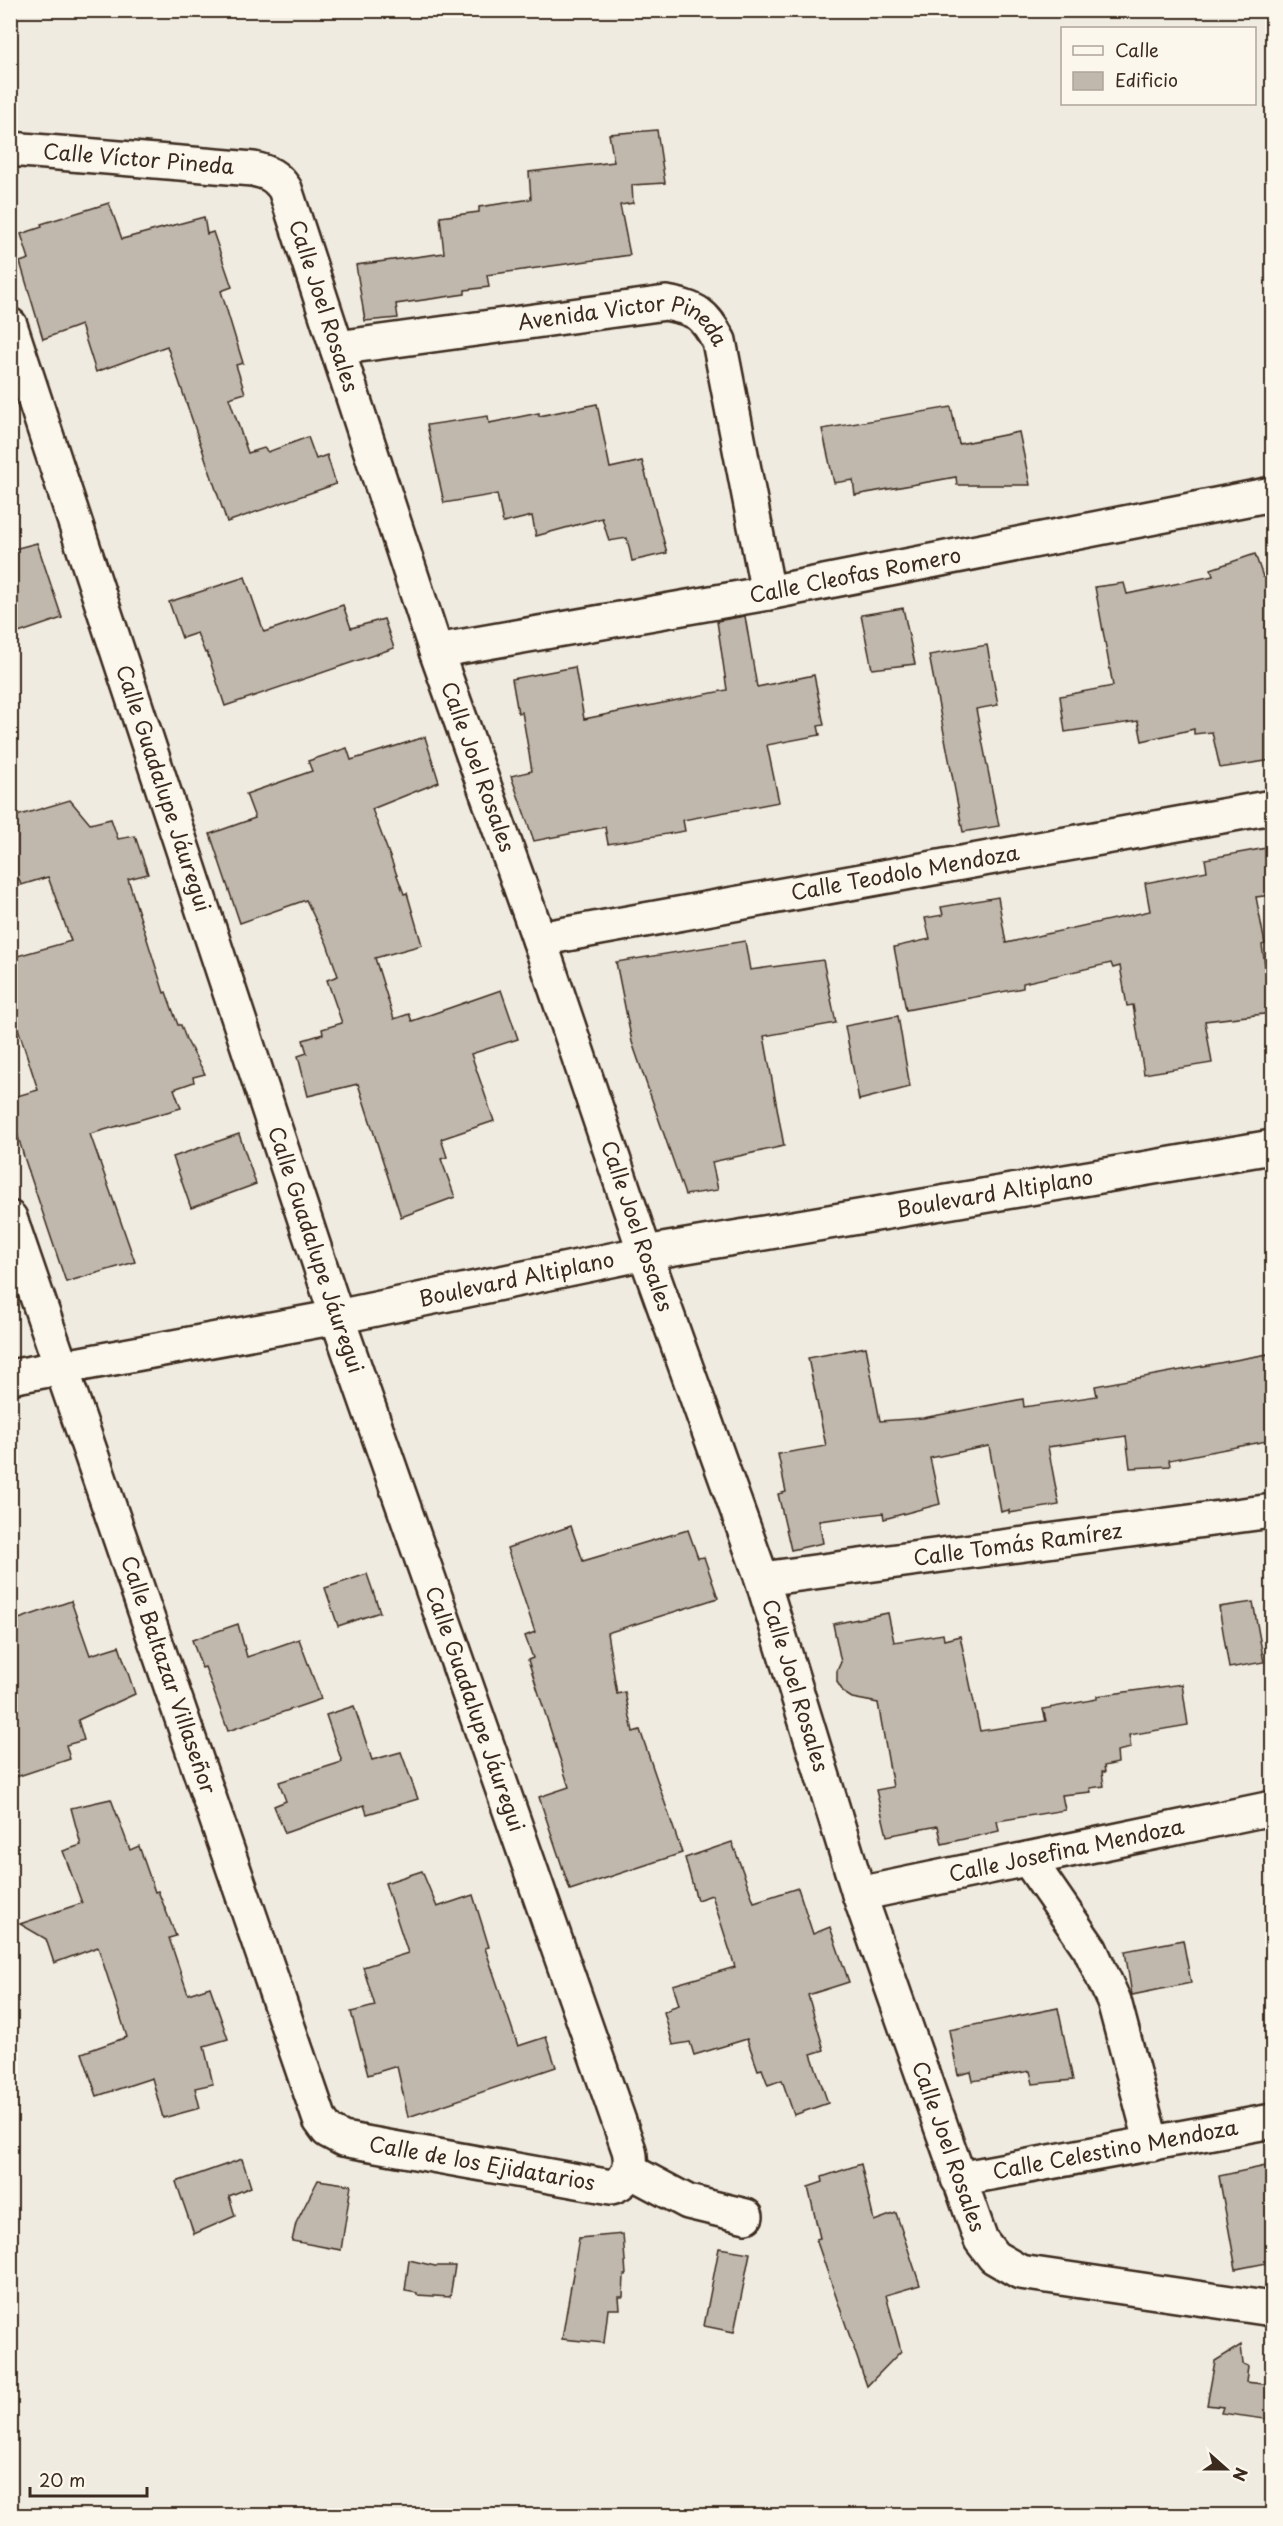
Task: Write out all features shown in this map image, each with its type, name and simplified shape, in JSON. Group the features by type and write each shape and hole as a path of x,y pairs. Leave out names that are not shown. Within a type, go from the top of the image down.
{"street":[{"name":"Calle Víctor Pineda","path":"10,148 267,172"},
{"name":"Calle Joel Rosales","path":"267,172 276,177 285,189 436,651 538,939 645,1253 762,1579 859,1894 981,2240 994,2257 1020,2272 1272,2309"},
{"name":"Avenida Victor Pineda","path":"337,348 666,303 690,307 708,321 719,341 768,593"},
{"name":"Calle Guadalupe Jáuregui","path":"10,325 337,1317 629,2150 632,2160 630,2171"},
{"name":"Calle Cleofas Romero","path":"436,651 768,593 1272,494"},
{"name":"Calle Teodolo Mendoza","path":"538,939 1272,807"},
{"name":"Boulevard Altiplano","path":"10,1377 337,1317 645,1253 1272,1147"},
{"name":"Calle Baltazar Villaseñor","path":"10,1218 312,2100 320,2120 328,2131"},
{"name":"Calle Tomás Ramírez","path":"762,1579 1272,1511"},
{"name":"Calle Josefina Mendoza","path":"859,1894 1272,1808"},
{"path":"1028,1859 1090,1949 1114,2001 1152,2145"},
{"name":"Calle Celestino Mendoza","path":"958,2179 1152,2145 1272,2121"},
{"name":"Calle de los Ejidatarios","path":"328,2131 343,2139 611,2187 620,2184 630,2171"},
{"path":"630,2171 688,2202 746,2216"}],"building":[{"path":"657,130 665,183 632,185 633,203 620,205 630,255 487,275 489,287 465,290 465,294 396,304 398,318 365,321 356,265 444,253 440,217 479,212 479,207 531,199 529,172 614,162 609,134"},
{"path":"109,203 122,239 204,217 207,234 213,232 232,287 221,291 243,363 236,365 245,393 229,398 248,453 264,448 268,452 308,437 316,459 327,455 336,484 227,522 167,346 96,372 81,325 43,339 20,262 29,259 21,234 42,227 41,224"},
{"path":"597,404 610,468 642,461 667,553 632,561 627,538 609,541 602,518 536,536 532,516 503,523 497,494 444,503 427,425 488,416 489,423"},
{"path":"951,407 959,444 1019,432 1030,485 957,485 956,477 855,495 853,480 834,483 822,429"},
{"path":"37,543 62,618 10,636 10,550"},
{"path":"1255,554 1263,577 1272,573 1272,760 1220,768 1212,732 1194,734 1194,729 1142,741 1138,721 1065,732 1060,696 1113,686 1095,587 1124,583 1127,594 1213,576 1211,569"},
{"path":"245,577 264,632 343,605 351,628 384,619 394,648 225,706 207,652 205,653 197,633 182,638 169,602"},
{"path":"903,608 915,664 872,669 861,615"},
{"path":"745,616 757,687 814,675 824,725 818,726 820,735 767,745 779,802 683,820 685,831 608,844 605,827 534,841 511,776 532,771 522,712 518,713 512,679 575,667 584,719 727,690 717,621"},
{"path":"987,645 998,705 976,709 999,826 963,832 929,655"},
{"path":"425,737 439,782 372,809 404,894 407,893 422,945 375,958 394,1019 409,1014 412,1021 501,990 518,1039 471,1054 494,1121 441,1139 447,1157 441,1159 455,1197 401,1217 358,1084 308,1096 298,1056 307,1053 303,1040 323,1034 322,1029 342,1023 327,980 338,976 327,944 306,900 240,923 210,834 255,818 246,794 312,771 308,761 347,748 351,760"},
{"path":"70,800 90,824 111,819 118,839 135,836 148,874 128,879 164,993 166,992 178,1025 181,1025 205,1074 193,1077 194,1082 174,1089 181,1108 90,1134 135,1262 66,1282 10,1109 10,1098 38,1090 16,1022 10,1024 10,958 71,941 48,877 21,885 19,879 10,882 10,818"},
{"path":"1272,847 1272,895 1256,897 1265,944 1262,945 1272,1013 1205,1021 1212,1063 1144,1074 1133,1005 1127,1006 1120,966 1113,968 1111,963 1023,983 1023,988 906,1010 894,947 930,939 925,918 943,915 941,907 998,897 1006,943 1150,911 1145,883 1207,871 1205,859"},
{"path":"745,941 750,970 823,960 836,1023 764,1036 784,1146 712,1162 718,1190 685,1195 632,1042 616,962"},
{"path":"898,1016 910,1087 859,1100 845,1026"},
{"path":"239,1134 256,1184 191,1208 173,1157"},
{"path":"866,1347 880,1421 923,1418 1023,1399 1024,1407 1097,1396 1095,1386 1268,1354 1272,1381 1272,1440 1169,1460 1170,1466 1130,1468 1126,1436 1048,1447 1059,1505 1009,1513 1009,1510 1001,1512 989,1446 930,1458 940,1504 884,1519 883,1513 819,1521 823,1543 791,1550 778,1494 786,1492 778,1454 826,1446 808,1358"},
{"path":"571,1526 583,1561 688,1530 698,1558 704,1557 718,1598 607,1633 617,1694 625,1692 633,1732 640,1730 682,1853 570,1890 539,1797 569,1787 528,1660 533,1658 525,1636 535,1632 507,1548"},
{"path":"367,1574 380,1612 338,1626 325,1588"},
{"path":"71,1601 90,1655 119,1646 135,1694 78,1720 84,1740 66,1745 70,1759 10,1779 10,1622"},
{"path":"1253,1602 1264,1662 1229,1668 1219,1607"},
{"path":"888,1613 894,1642 943,1634 944,1640 960,1636 980,1731 1046,1721 1043,1709 1097,1699 1097,1696 1182,1684 1188,1725 1129,1735 1131,1748 1117,1751 1118,1763 1104,1766 1105,1772 1102,1772 1104,1786 1090,1788 1091,1792 1062,1795 1065,1810 997,1821 999,1831 942,1844 938,1826 887,1836 876,1790 893,1787 878,1703 852,1698 844,1693 837,1682 837,1671 841,1662 833,1624"},
{"path":"238,1624 247,1657 299,1639 321,1699 228,1731 205,1667 202,1668 192,1640"},
{"path":"354,1706 372,1760 401,1752 418,1799 367,1814 364,1805 285,1833 274,1806 286,1801 279,1782 342,1762 326,1715"},
{"path":"111,1799 130,1850 139,1846 155,1892 158,1891 176,1936 169,1938 188,1994 210,1987 228,2039 204,2046 213,2084 195,2088 200,2108 163,2118 152,2078 97,2096 82,2053 127,2037 98,1947 54,1963 46,1939 20,1924 82,1903 63,1851 81,1845 71,1808"},
{"path":"732,1842 754,1902 798,1888 813,1934 830,1927 849,1982 808,1995 824,2050 811,2054 828,2103 794,2115 782,2080 768,2085 762,2069 758,2070 747,2039 694,2055 690,2042 673,2045 664,2012 679,2005 673,1985 735,1967 712,1895 697,1900 685,1858"},
{"path":"422,1871 437,1907 473,1895 489,1947 485,1948 518,2046 546,2037 556,2067 408,2117 397,2066 368,2075 351,2012 375,2006 363,1967 408,1953 385,1883"},
{"path":"1183,1940 1191,1983 1132,1995 1125,1951"},
{"path":"1058,2008 1073,2080 1033,2084 1030,2071 973,2081 971,2072 958,2075 949,2030"},
{"path":"242,2159 251,2187 229,2196 235,2216 194,2234 176,2182"},
{"path":"861,2164 874,2221 896,2213 920,2285 886,2295 901,2351 867,2386 816,2239 820,2238 808,2187 823,2182 822,2177"},
{"path":"1266,2166 1272,2197 1272,2262 1236,2269 1219,2176"},
{"path":"318,2180 351,2185 341,2250 292,2241 296,2223"},
{"path":"623,2234 626,2275 624,2275 623,2297 619,2297 620,2309 608,2309 604,2343 562,2339 579,2238"},
{"path":"719,2248 750,2253 734,2332 704,2326"},
{"path":"409,2260 435,2266 455,2266 450,2297 417,2295 417,2293 405,2291"},
{"path":"1241,2345 1243,2364 1248,2366 1246,2382 1272,2385 1272,2420 1221,2413 1223,2407 1207,2405 1215,2361"}]}
